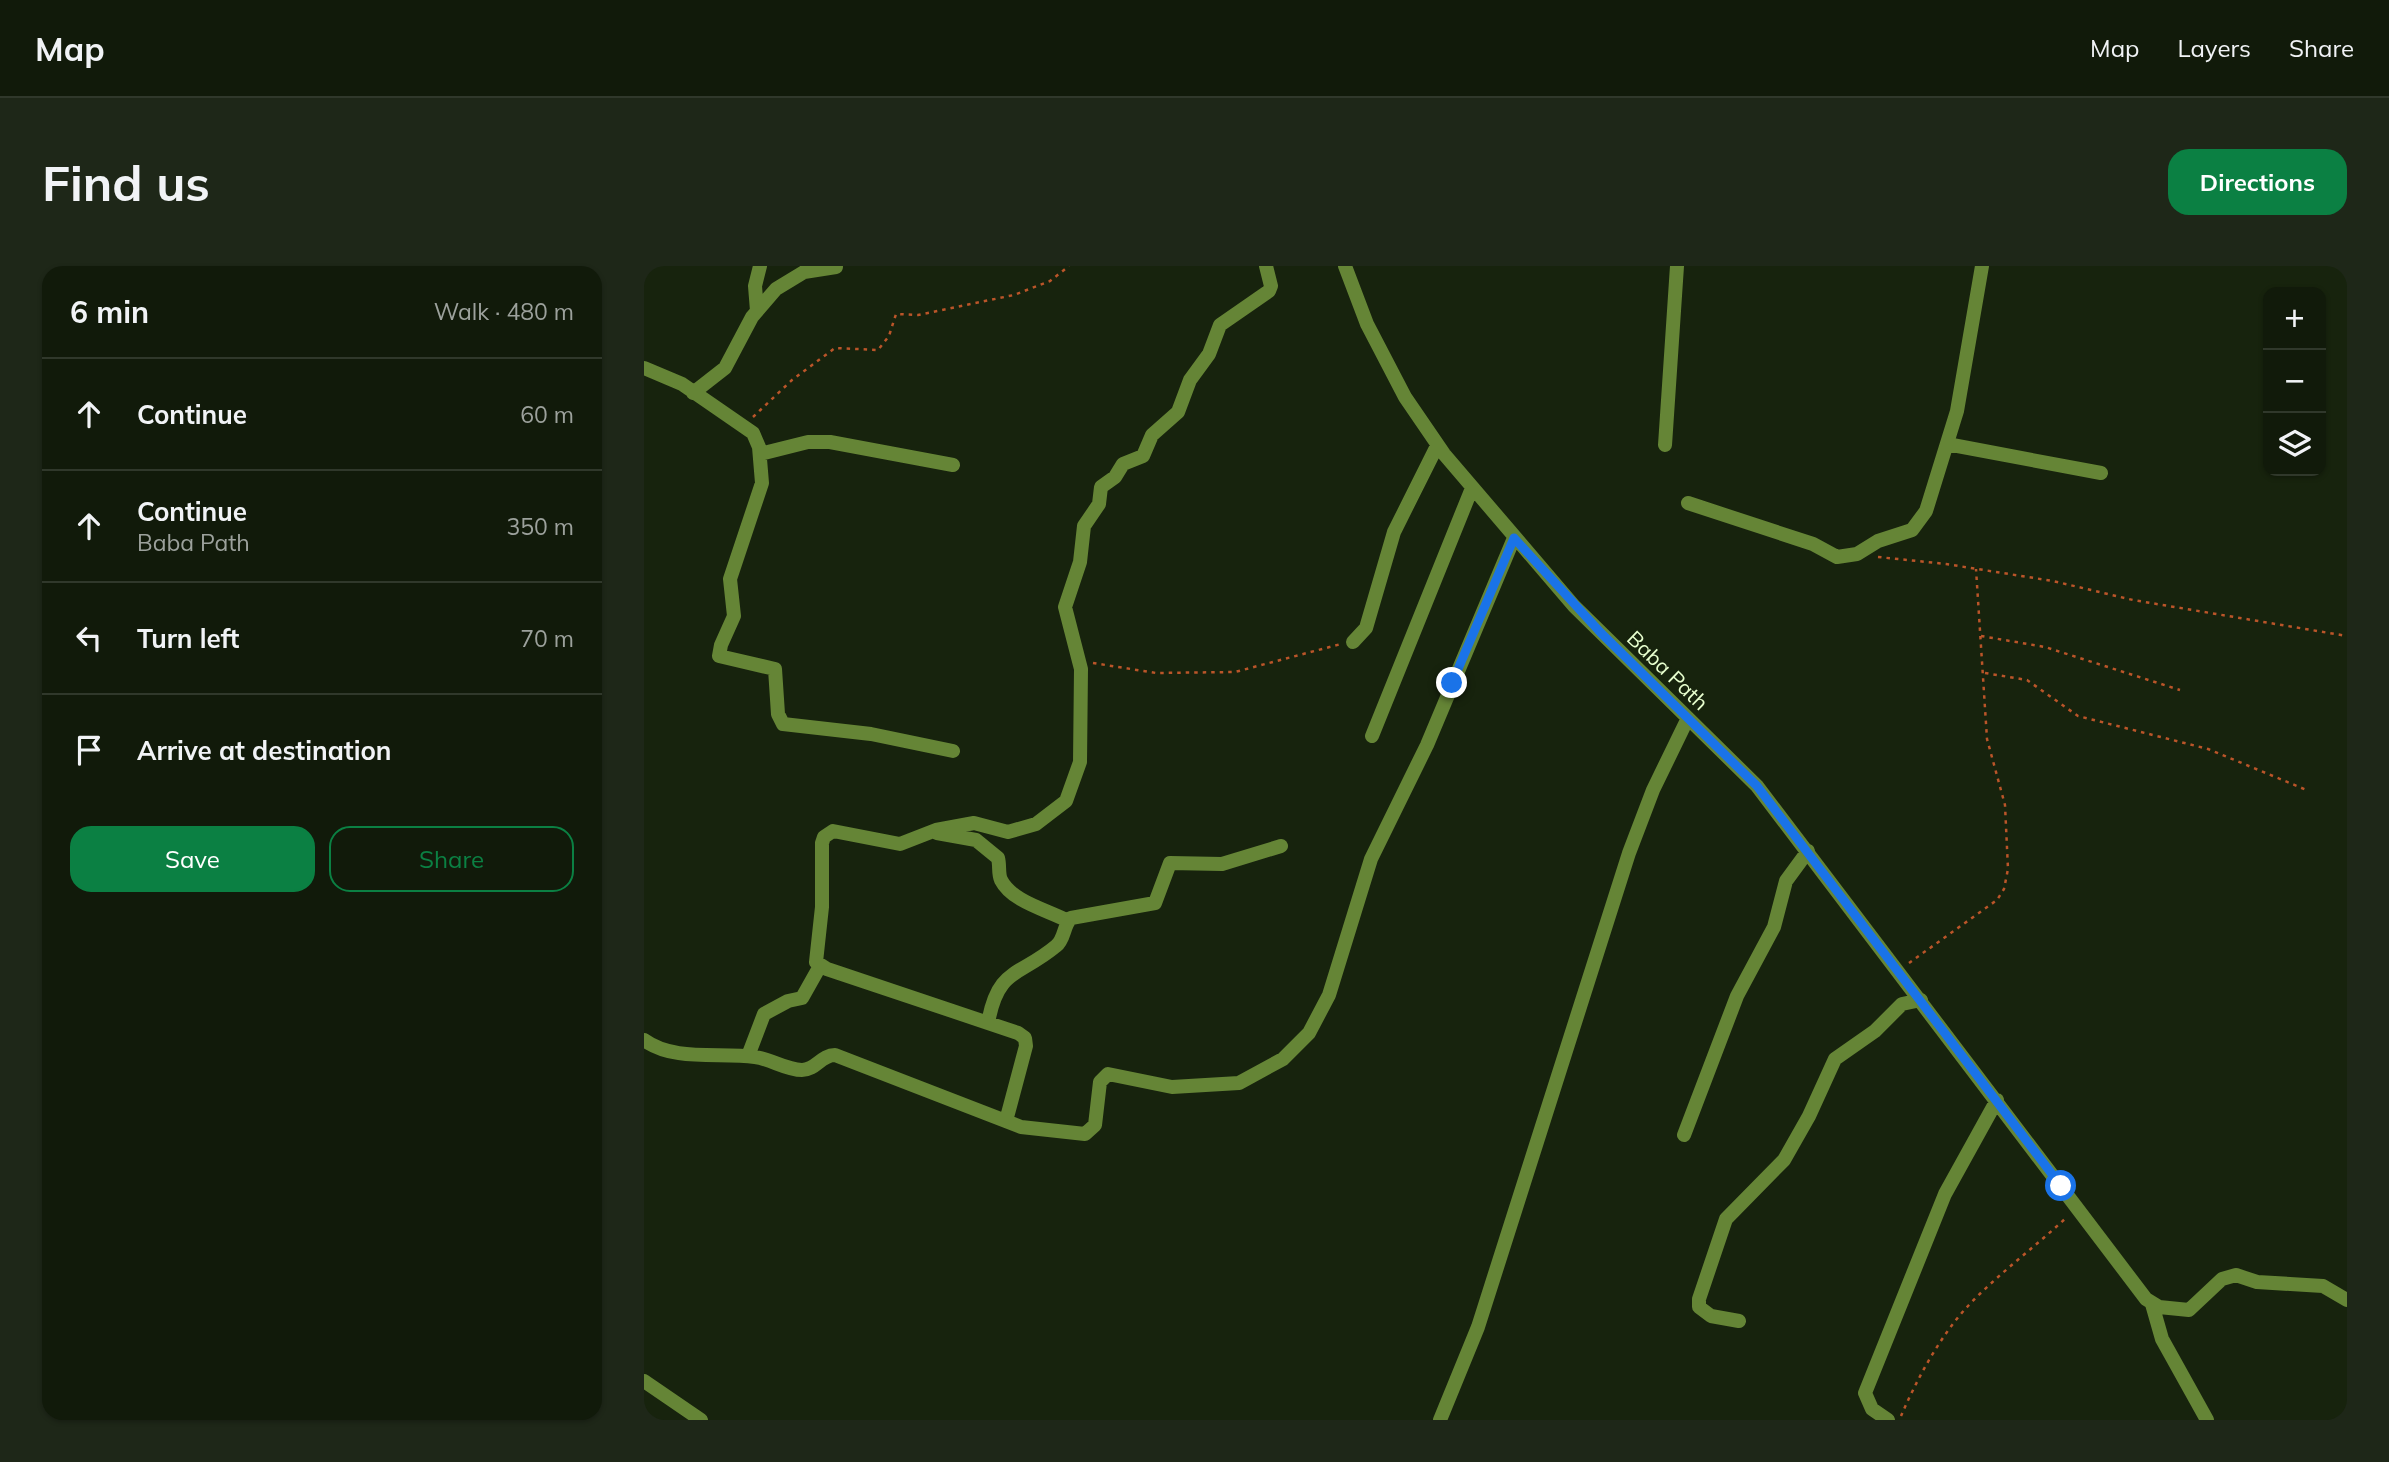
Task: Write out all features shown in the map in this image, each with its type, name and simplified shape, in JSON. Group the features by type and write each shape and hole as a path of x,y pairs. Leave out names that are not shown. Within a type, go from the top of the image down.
{"street":[{"path":"757,311 755,286 760,266"},
{"path":"1006,1121 1026,1046 1025,1038 1018,1033 820,966 815,954 822,907 821,851 824,837 833,831 842,830 900,844 933,832 974,823 1007,832 1035,824 1066,801 1080,762 1079,661 1065,607 1080,562 1082,534 1098,504 1099,491 1115,477 1123,464 1143,456 1155,431 1175,416 1190,380 1209,354 1220,325 1269,291 1271,286 1266,266"},
{"name":"Baba Path","path":"1345,266 1384,358 1405,397 1437,446 1583,615 1757,786 2152,1304"},
{"path":"1665,445 1677,266"},
{"path":"1688,503 1813,544 1837,557 1857,554 1878,541 1903,534 1918,525 1931,496 1961,392 1982,266"},
{"path":"693,393 725,368 757,311 776,289 803,272 836,267"},
{"path":"644,368 669,376 743,427 755,436 760,454 760,490 730,579 734,617 719,656 775,669 778,714 783,724 871,734 953,751"},
{"path":"760,454 808,442 830,442 953,465"},
{"path":"1947,443 2101,473"},
{"path":"1353,642 1366,628 1394,532 1437,446"},
{"path":"1372,736 1472,488"},
{"path":"644,1040 660,1050 748,1056 805,1070 828,1055 835,1055 1006,1121 1036,1130 1085,1135 1095,1125 1104,1076 1118,1074 1172,1087 1223,1086 1254,1076 1298,1046 1319,1017 1329,995 1371,859 1427,745 1514,538"},
{"path":"1440,1420 1478,1327 1629,853 1653,790 1688,718"},
{"path":"933,832 979,842 998,858 1000,879 1006,886 1021,898 1068,921"},
{"path":"988,1023 996,990 1012,974 1059,944 1068,921 1077,915 1155,903 1170,863 1222,864 1281,846"},
{"path":"1684,1135 1737,996 1774,927 1786,881 1808,851"},
{"path":"748,1056 764,1014 788,1001 802,998 820,966"},
{"path":"1739,1321 1711,1316 1699,1307 1699,1299 1726,1219 1784,1160 1809,1116 1835,1059 1875,1031 1902,1004 1921,1000"},
{"path":"1888,1420 1872,1409 1865,1394 1945,1195 1993,1095"},
{"path":"2207,1420 2162,1339 2152,1304 2182,1311 2189,1310 2222,1279 2235,1275 2257,1282 2323,1286 2347,1300"},
{"path":"644,1381 701,1420"}],"path":[{"path":"743,427 792,380 835,348 878,350 889,336 896,314 918,315 956,305 1006,297 1050,281 1069,266"},
{"path":"1857,554 2053,581 2133,600 2347,636"},
{"path":"1898,970 1997,900 2004,889 2008,869 2005,805 1987,739 1976,569"},
{"path":"1981,636 2045,647 2180,690"},
{"path":"1079,661 1156,673 1235,672 1353,642"},
{"path":"1984,673 2027,680 2078,716 2208,749 2309,791"},
{"path":"1900,1420 1911,1394 1954,1323 1969,1305 2077,1208"}],"route":[{"path":"1452,683 1514,538 1574,606 1757,786 2061,1186"}]}
